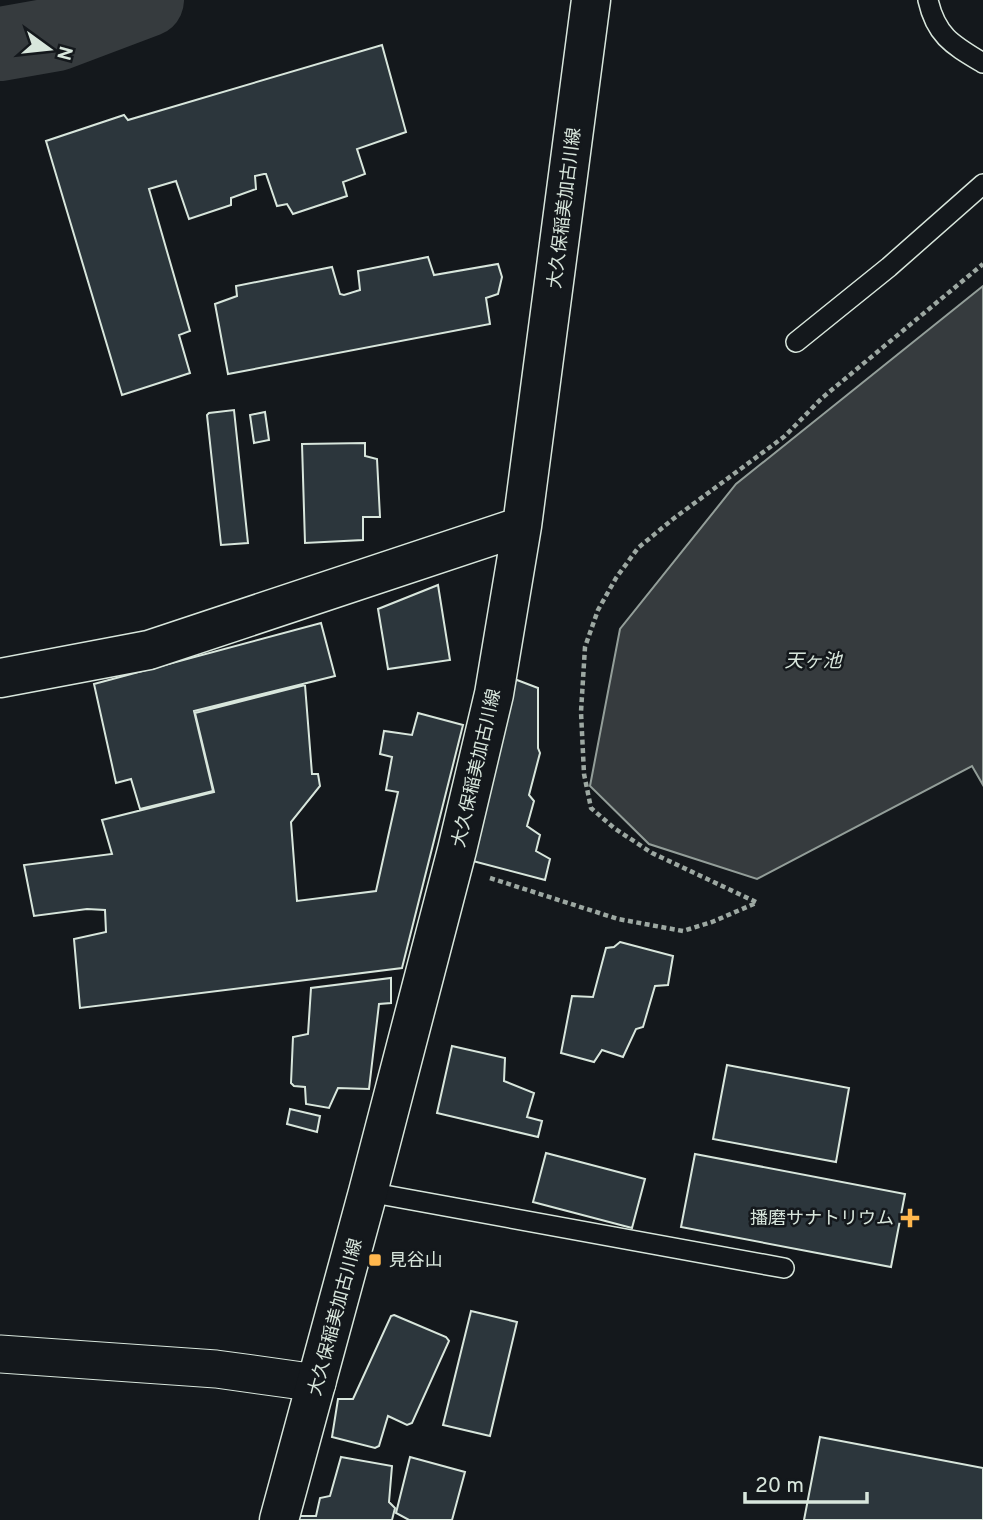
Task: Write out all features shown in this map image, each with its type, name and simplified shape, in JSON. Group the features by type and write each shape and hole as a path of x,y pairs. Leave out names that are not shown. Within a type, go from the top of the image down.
{"main road":[{"name":"大久保稲美加古川線","path":"279,1520 369,1192 494,694 522,526 591,0"},
{"path":"0,678 149,650 522,526"}],"street":[{"path":"0,1354 216,1369 317,1383"}],"lane":[{"path":"928,0 940,32 949,42 983,63"},
{"path":"796,342 889,267 983,184"},
{"path":"369,1192 783,1268"}],"path":[{"path":"452,866 618,919 683,931 712,922 757,902 652,853 614,828 591,808 584,774 581,712 584,647 598,610 616,578 638,548 785,436 822,398 983,264"}],"water":[{"name":"天ヶ池","path":"983,286 983,785 972,766 757,879 649,844 590,786 620,629 736,484"}],"building":[{"path":"382,45 406,132 357,149 365,174 343,182 347,196 293,214 287,204 277,206 264,174 255,176 256,189 231,198 231,205 189,219 176,181 149,189 190,331 179,335 190,373 122,395 46,141 124,115 128,120"},
{"path":"428,257 434,275 498,264 502,277 498,294 486,298 490,324 228,374 215,304 237,296 236,286 332,267 340,294 344,295 360,290 358,271"},
{"path":"234,410 248,543 221,545 207,415"},
{"path":"265,412 269,440 254,443 250,415"},
{"path":"365,443 365,456 377,459 380,517 363,517 363,540 305,543 302,444"},
{"path":"438,585 450,660 388,669 378,609"},
{"path":"321,623 335,676 194,711 213,791 140,809 131,779 116,783 94,684"},
{"path":"517,680 538,688 540,753 529,795 534,801 527,826 540,835 536,851 550,859 545,880 469,860 512,682"},
{"path":"305,685 312,774 318,774 320,786 291,822 297,901 376,891 398,792 386,790 392,757 380,754 384,731 412,735 418,713 463,725 402,968 80,1008 74,939 106,932 105,910 87,909 34,916 24,865 112,854 102,820 214,792 195,713"},
{"path":"620,942 673,956 668,985 655,986 643,1027 636,1029 623,1057 602,1050 594,1062 561,1053 572,996 593,997 606,948 614,947"},
{"path":"391,978 391,1003 379,1004 369,1089 338,1088 329,1108 306,1104 305,1087 291,1083 293,1037 308,1034 311,988"},
{"path":"452,1046 505,1058 504,1081 534,1093 527,1117 542,1121 538,1137 437,1113"},
{"path":"727,1065 849,1088 836,1162 713,1139"},
{"path":"290,1109 320,1116 317,1132 287,1124"},
{"path":"546,1153 645,1179 632,1228 533,1202"},
{"path":"695,1154 905,1194 891,1267 681,1227"},
{"path":"471,1311 517,1322 490,1436 443,1425"},
{"path":"391,1316 446,1337 449,1341 412,1423 407,1425 388,1416 379,1446 375,1448 332,1437 338,1399 353,1399"},
{"path":"820,1437 983,1468 983,1520 804,1520"},
{"path":"341,1457 392,1466 389,1502 395,1508 392,1520 296,1520 297,1516 316,1516 320,1498 330,1496"},
{"path":"410,1457 465,1472 452,1520 409,1520 396,1513"}],"waterway":[{"path":"56,0 57,34"},
{"path":"0,44 57,34 147,0"}],"place":[{"name":"播磨サナトリウム","path":"910,1218"},
{"name":"見谷山","path":"375,1260"}]}
